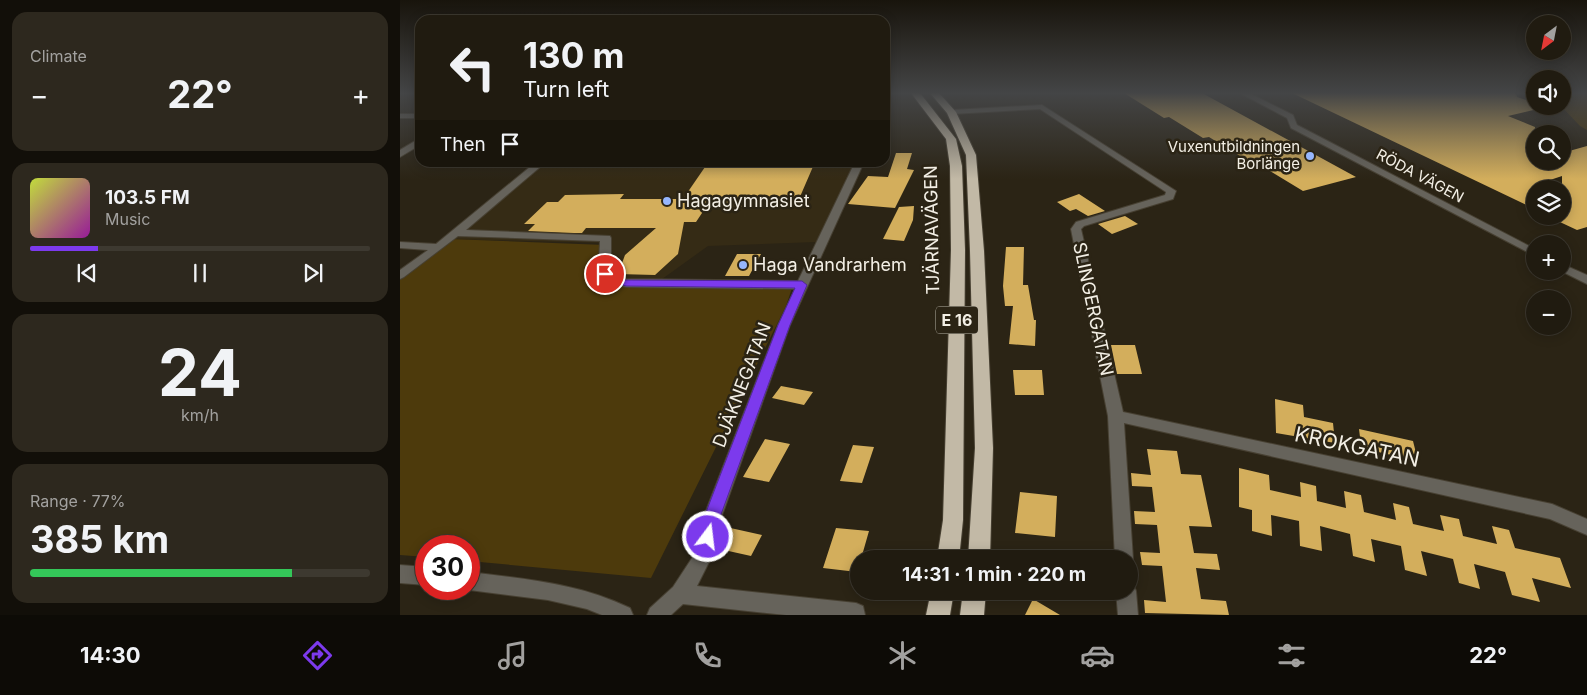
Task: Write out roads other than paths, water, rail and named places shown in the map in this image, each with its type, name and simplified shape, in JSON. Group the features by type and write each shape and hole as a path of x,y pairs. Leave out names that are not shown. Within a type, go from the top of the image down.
{"highway":[{"name":"TJÄRNAVÄGEN","path":"938,122 951,139 957,180 958,250 953,520 949,550"},
{"name":"E 16","path":"955,122 970,155 976,242 984,448 979,550"},
{"path":"938,615 941,600"},
{"path":"972,615 974,600"}],"street":[{"name":"SLINGERGATAN","path":"1065,122 1171,191 1169,197 1080,224 1076,229 1116,416 1123,550"},
{"name":"RÖDA VÄGEN","path":"1292,122 1294,126 1526,248"},
{"path":"400,154 415,144"},
{"path":"400,276 439,247 536,167"},
{"name":"DJÄKNEGATAN","path":"657,615 690,582 701,560 711,520 784,325 858,167"},
{"path":"455,233 606,238 605,274 608,278 626,283 802,285"},
{"path":"400,245 439,247"},
{"path":"1571,272 1587,280"},
{"name":"KROKGATAN","path":"1116,416 1552,512 1587,527"},
{"path":"400,574 415,575"},
{"path":"480,582 576,595 610,607 623,615"},
{"path":"680,594 856,613"},
{"path":"1127,600 1128,615"}],"place":[{"name":"Vuxenutbildningen Borlänge","path":"1310,156"},
{"name":"Hagagymnasiet","path":"667,201"},
{"name":"Haga Vandrarhem","path":"743,265"}]}
